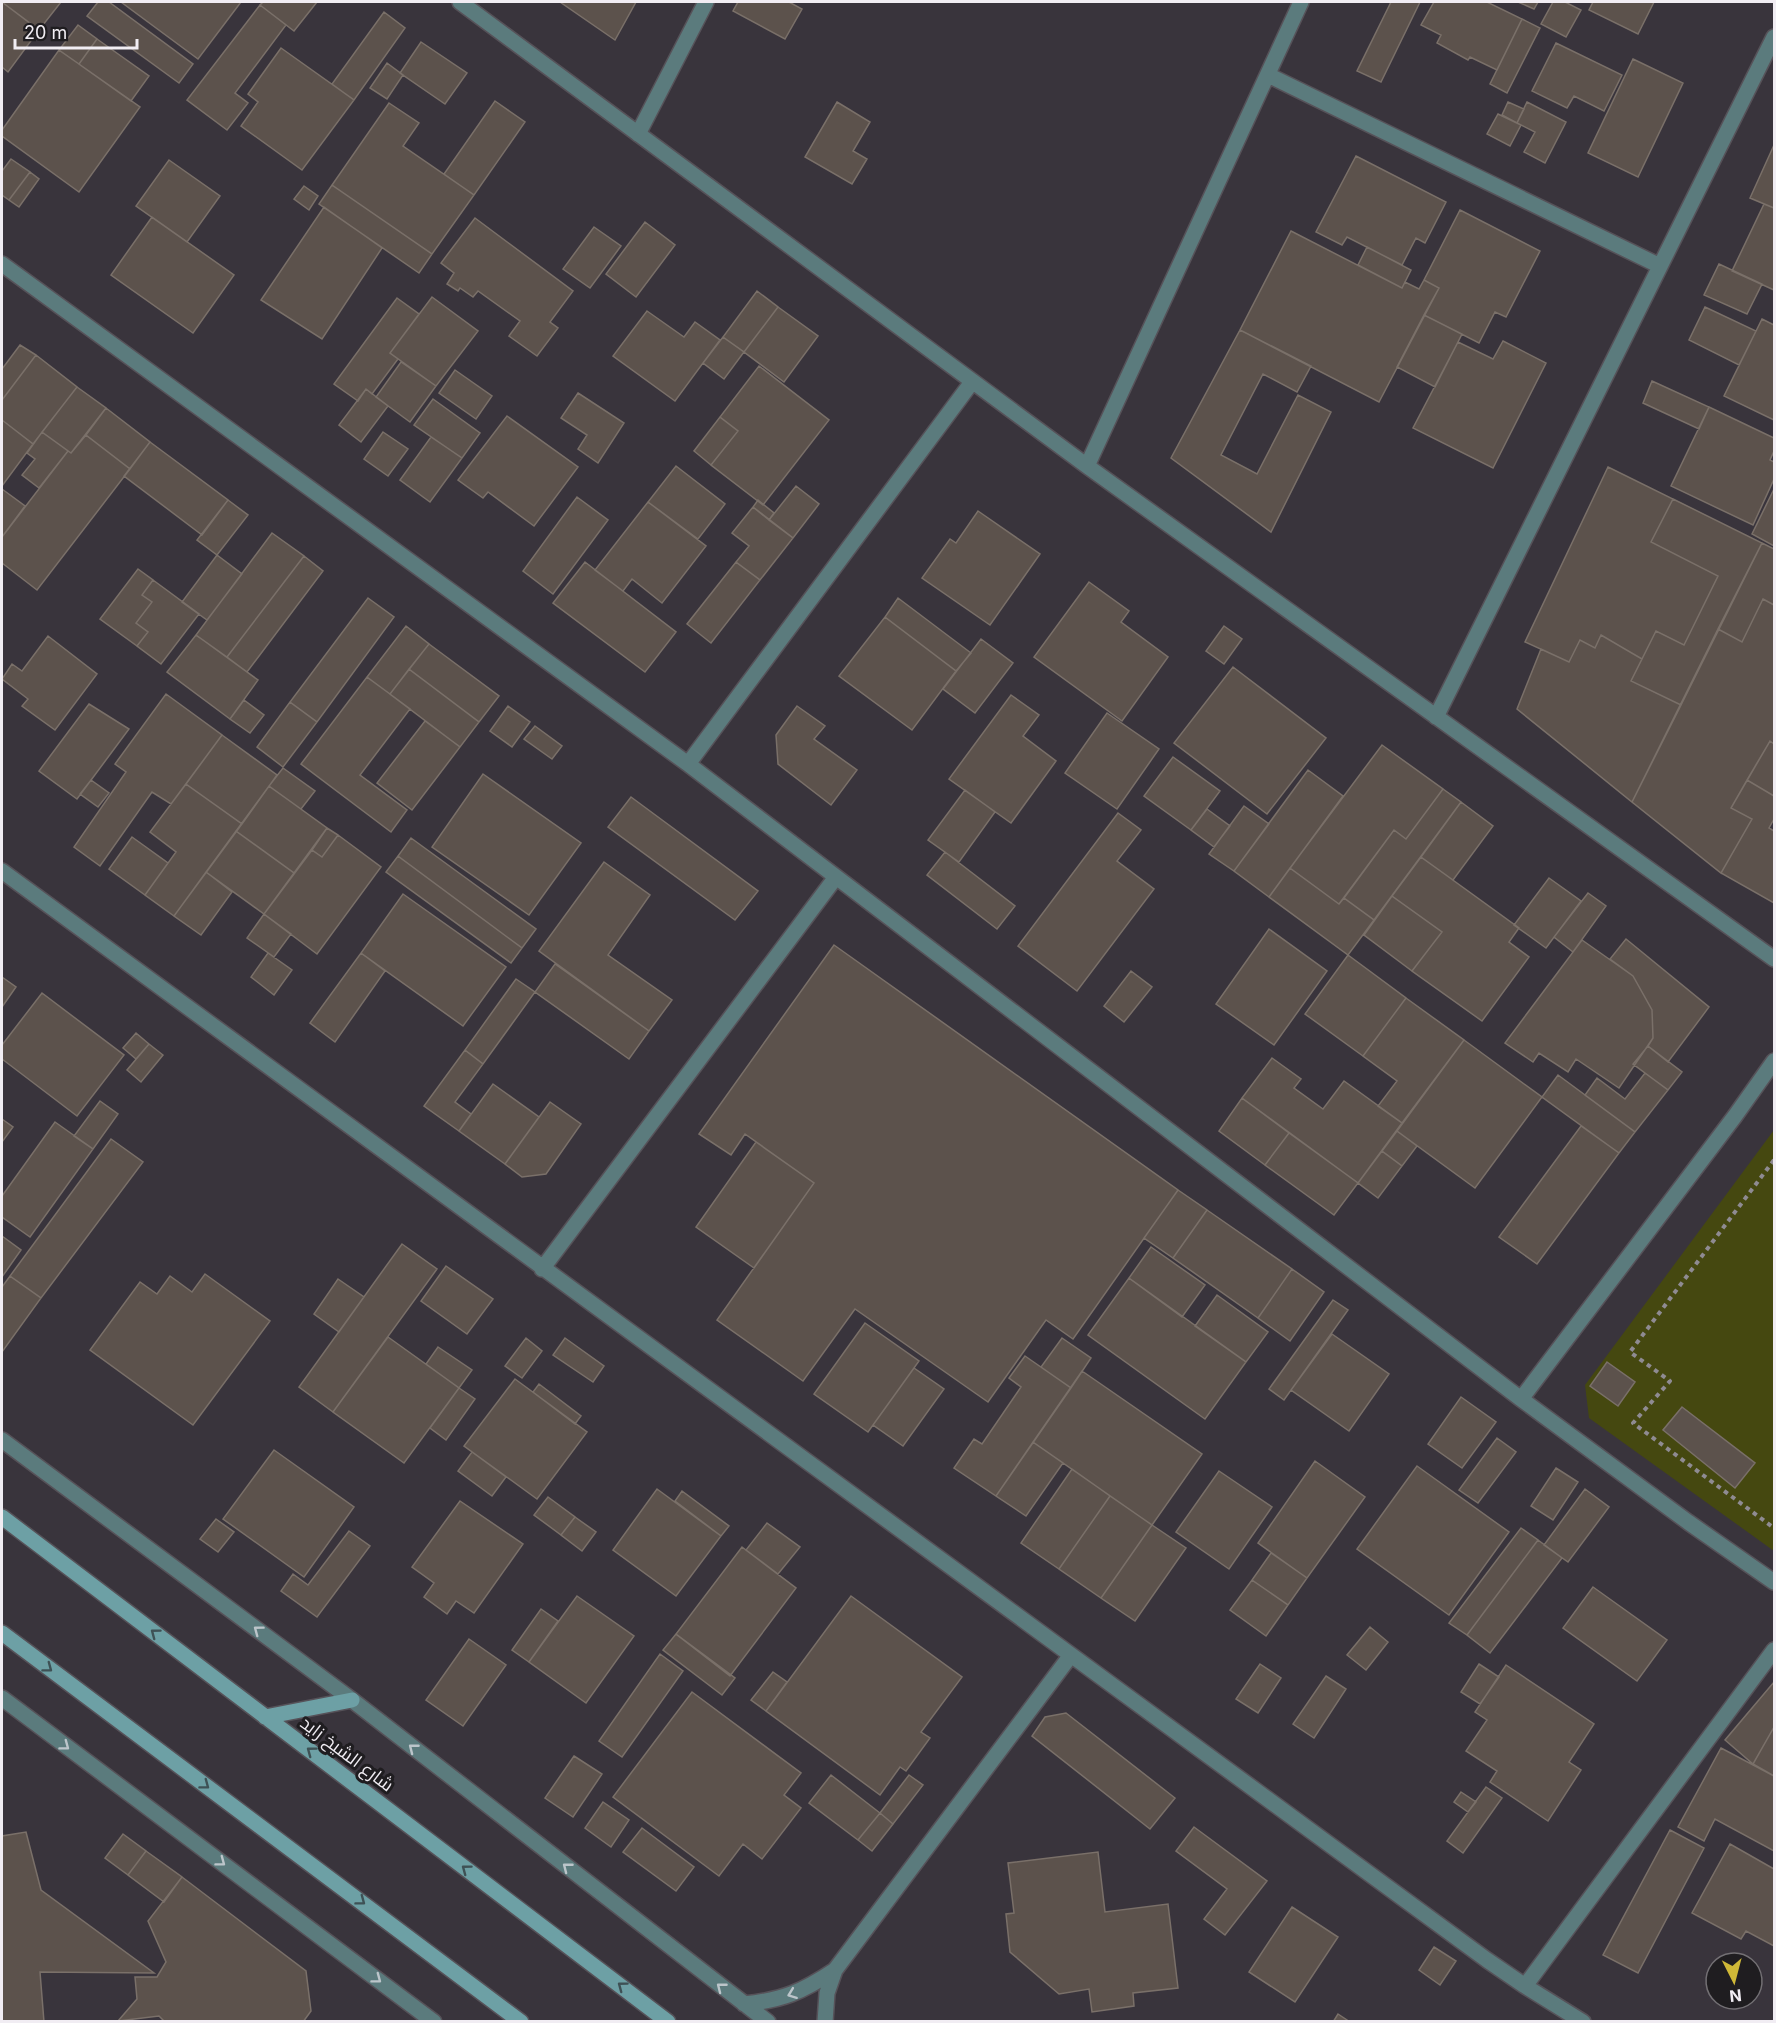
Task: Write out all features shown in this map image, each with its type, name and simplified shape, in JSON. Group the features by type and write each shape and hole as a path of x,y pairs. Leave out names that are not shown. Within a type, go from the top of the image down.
{"main road":[{"name":"شارع الشيخ زايد","path":"2,1517 668,2022"},
{"path":"2,1633 521,2022"},
{"path":"266,1717 352,1700"}],"street":[{"path":"460,2 1087,466 1774,959"},
{"path":"638,134 706,2"},
{"path":"1087,466 1301,2"},
{"path":"1436,717 1660,266 1769,61 1774,37"},
{"path":"1268,75 1660,266"},
{"path":"2,264 688,764 1521,1399 1774,1582"},
{"path":"688,764 972,382"},
{"path":"2,871 542,1269 1525,1986 1583,2022"},
{"path":"542,1269 836,877"},
{"path":"1521,1399 1774,1061"},
{"path":"2,1440 352,1700 768,2022"},
{"path":"1525,1986 1774,1650"},
{"path":"825,2022 827,1993 835,1970 1071,1655"},
{"path":"2,1698 434,2022"},
{"path":"744,2004 768,2002 792,1995 835,1970"}],"path":[{"path":"1774,1160 1630,1352 1670,1381 1633,1423 1774,1528"}],"shaded area":[{"path":"1774,1130 1774,1551 1589,1418 1585,1385"}],"building":[{"path":"2,2 39,30 8,72 2,67"},
{"path":"2,2 61,2 39,30"},
{"path":"98,2 109,2 193,64 179,83 87,16"},
{"path":"121,2 241,2 198,59"},
{"path":"263,2 317,2 294,31 260,5"},
{"path":"560,2 636,2 615,40"},
{"path":"738,2 789,2 802,9 785,39 733,11"},
{"path":"1391,2 1420,2 1381,82 1357,71"},
{"path":"1434,2 1487,2 1522,19 1497,70 1470,57 1468,60 1437,43 1441,35 1421,25"},
{"path":"1518,2 1538,2 1534,9"},
{"path":"1553,2 1565,2 1581,10 1566,37 1541,24"},
{"path":"1593,2 1654,2 1638,34 1589,10"},
{"path":"260,5 286,25 235,93 248,103 227,130 187,100"},
{"path":"384,12 405,28 354,100 332,84"},
{"path":"1522,19 1540,28 1507,93 1490,84"},
{"path":"78,25 97,39 79,64 59,50"},
{"path":"97,39 149,76 131,101 79,64"},
{"path":"421,42 467,73 445,104 400,73"},
{"path":"1556,43 1622,75 1604,111 1574,96 1567,108 1532,91"},
{"path":"281,48 354,100 302,170 241,126 258,102 248,94"},
{"path":"59,50 140,107 79,192 2,136 2,130"},
{"path":"1633,59 1683,83 1638,177 1588,153"},
{"path":"387,63 403,75 387,99 370,88"},
{"path":"495,101 525,122 474,195 444,174"},
{"path":"837,102 870,122 853,151 867,159 852,184 805,157"},
{"path":"1508,102 1524,109 1517,123 1502,115"},
{"path":"1527,102 1566,122 1545,163 1524,152 1535,132 1517,123"},
{"path":"389,103 419,123 403,146 474,195 432,254 332,185"},
{"path":"1498,114 1521,125 1510,146 1487,134"},
{"path":"1774,145 1774,208 1750,198"},
{"path":"1356,156 1446,202 1425,243 1416,238 1402,265 1347,237 1342,245 1316,232"},
{"path":"11,159 30,172 9,200 2,195 2,171"},
{"path":"169,160 220,196 187,242 136,206"},
{"path":"30,172 39,179 19,207 9,200"},
{"path":"332,185 432,254 419,273 319,204"},
{"path":"304,186 318,196 309,210 294,199"},
{"path":"1764,204 1774,208 1774,290 1732,271"},
{"path":"324,207 382,248 322,339 261,300"},
{"path":"1460,210 1540,251 1506,317 1495,312 1479,343 1424,315 1439,288 1424,280"},
{"path":"152,217 234,275 193,333 111,275"},
{"path":"475,218 573,291 550,322 558,328 537,356 509,336 520,321 478,291 473,297 460,288 458,291 447,284 454,273 441,263"},
{"path":"645,222 675,245 636,297 606,274"},
{"path":"594,227 621,246 590,288 563,269"},
{"path":"1291,231 1402,288 1405,282 1419,289 1424,280 1439,288 1379,402 1240,330"},
{"path":"1367,247 1411,270 1402,288 1358,265"},
{"path":"1719,264 1762,284 1747,314 1704,295"},
{"path":"757,291 778,307 744,352 723,337"},
{"path":"432,297 478,331 436,386 390,353"},
{"path":"397,298 419,314 390,353 398,359 372,394 366,389 358,401 334,384"},
{"path":"778,307 818,336 784,382 744,352"},
{"path":"1705,307 1756,331 1739,365 1689,340"},
{"path":"647,311 684,337 695,322 720,340 675,401 613,356"},
{"path":"1424,315 1462,334 1435,387 1397,367"},
{"path":"1762,319 1774,325 1774,420 1724,396"},
{"path":"1240,330 1311,366 1297,392 1263,374 1221,455 1257,474 1298,395 1331,412 1271,532 1171,458"},
{"path":"723,337 744,352 724,379 703,363"},
{"path":"1503,341 1546,363 1493,468 1413,428 1458,342 1493,359"},
{"path":"20,345 36,355 2,400 2,369"},
{"path":"36,355 77,387 33,444 2,420 2,400"},
{"path":"401,362 436,386 410,422 376,397"},
{"path":"759,366 829,420 763,505 711,465 738,431 720,417"},
{"path":"455,370 492,396 476,419 439,393"},
{"path":"1652,381 1709,407 1699,429 1643,403"},
{"path":"77,387 106,408 71,453 42,432"},
{"path":"366,389 388,406 361,442 339,425"},
{"path":"578,393 624,423 598,463 578,449 587,435 561,418"},
{"path":"433,399 480,433 462,458 414,425"},
{"path":"1709,407 1774,438 1774,451 1770,460 1774,462 1774,479 1753,525 1671,486"},
{"path":"106,408 150,442 130,469 86,435"},
{"path":"507,416 578,467 534,526 488,492 483,498 458,480"},
{"path":"720,417 738,431 711,465 694,451"},
{"path":"2,420 33,444 2,486"},
{"path":"42,432 68,451 39,488 22,475 35,459 27,453"},
{"path":"383,432 408,449 388,476 364,459"},
{"path":"86,435 130,469 37,590 2,563 2,537 68,451 71,453"},
{"path":"431,437 462,458 430,502 400,480"},
{"path":"150,442 228,500 202,535 124,476"},
{"path":"676,466 725,504 698,539 648,502"},
{"path":"1608,467 1673,499 1651,542 1718,576 1684,645 1656,631 1642,659 1601,635 1595,648 1580,640 1569,662 1525,642"},
{"path":"796,486 819,504 793,538 769,520"},
{"path":"2,489 25,506 2,537"},
{"path":"1774,489 1774,546 1752,534"},
{"path":"577,497 608,520 553,594 523,571"},
{"path":"1673,499 1762,543 1681,705 1631,681 1656,631 1684,645 1718,576 1651,542"},
{"path":"228,500 248,515 217,555 197,540"},
{"path":"758,500 774,513 769,520 753,507"},
{"path":"648,502 706,546 662,603 632,579 623,591 595,570"},
{"path":"753,507 793,538 760,580 736,562 749,546 732,533"},
{"path":"978,511 1040,554 990,625 922,578 950,539 956,543"},
{"path":"272,533 304,556 227,657 196,635"},
{"path":"1762,543 1774,549 1774,605 1763,599 1742,642 1718,629"},
{"path":"217,555 242,574 207,620 182,602"},
{"path":"304,556 323,571 247,672 227,657"},
{"path":"585,562 676,632 645,672 553,603"},
{"path":"736,562 760,580 711,643 687,624"},
{"path":"138,569 153,580 142,595 152,602 136,623 148,632 137,646 100,619"},
{"path":"153,580 199,614 161,664 137,646 148,632 136,623 152,602 142,595"},
{"path":"1089,582 1129,611 1121,622 1168,657 1122,721 1034,657"},
{"path":"368,598 394,617 317,722 290,702"},
{"path":"898,598 971,653 956,671 885,617"},
{"path":"1763,599 1774,605 1774,744 1770,741 1731,808 1752,819 1721,873 1632,802 1718,629 1742,642"},
{"path":"885,617 956,671 912,730 839,676"},
{"path":"406,626 429,644 390,694 367,677"},
{"path":"1224,626 1242,639 1224,664 1206,651"},
{"path":"196,635 258,680 230,719 167,672"},
{"path":"1601,635 1642,659 1631,681 1681,705 1632,802 1517,709 1541,649 1569,662 1580,640 1595,648"},
{"path":"48,636 97,674 55,730 22,706 28,699 2,679 12,664 22,671"},
{"path":"981,639 1013,663 975,713 943,689"},
{"path":"429,644 499,696 479,722 409,669"},
{"path":"1233,667 1326,738 1267,814 1174,743"},
{"path":"409,669 479,722 460,747 390,694"},
{"path":"367,677 410,709 360,775 407,810 391,832 301,764"},
{"path":"166,694 222,735 171,804 152,792 100,866 74,847 126,772 115,764"},
{"path":"1011,695 1039,715 1023,736 1056,761 1011,823 949,779"},
{"path":"244,700 264,715 250,733 230,719"},
{"path":"290,702 317,722 283,767 257,747"},
{"path":"89,704 129,729 77,799 39,771"},
{"path":"508,706 530,722 512,747 490,731"},
{"path":"797,706 825,726 814,739 857,770 831,805 778,764 776,735"},
{"path":"1107,713 1159,749 1117,809 1065,773"},
{"path":"425,721 460,747 412,810 377,783"},
{"path":"535,726 562,746 552,759 524,739"},
{"path":"222,735 277,775 242,824 186,784"},
{"path":"1770,741 1774,744 1774,796 1747,780"},
{"path":"1382,745 1443,789 1406,839 1394,830 1339,904 1290,868"},
{"path":"1173,757 1220,791 1191,830 1144,796"},
{"path":"283,768 315,791 301,809 269,786"},
{"path":"1308,770 1343,796 1269,897 1234,871"},
{"path":"483,774 581,843 529,915 432,847"},
{"path":"91,780 109,793 98,807 80,794"},
{"path":"1747,780 1774,796 1774,819 1769,828 1774,831 1774,903 1721,873 1752,819 1731,808"},
{"path":"186,784 242,824 174,916 145,895 176,852 150,832"},
{"path":"269,786 327,828 294,873 236,831"},
{"path":"1443,789 1461,802 1374,920 1344,898 1394,830 1406,839"},
{"path":"965,790 995,812 959,862 928,840"},
{"path":"631,797 758,891 735,920 608,827"},
{"path":"1461,802 1493,826 1453,880 1421,857"},
{"path":"1244,806 1269,824 1234,871 1209,854"},
{"path":"1207,809 1230,826 1214,847 1191,830"},
{"path":"1118,813 1141,830 1117,861 1154,889 1077,991 1018,946"},
{"path":"327,828 338,835 322,857 312,850"},
{"path":"236,831 294,873 264,914 206,872"},
{"path":"338,835 381,867 317,954 264,914 312,850 322,857"},
{"path":"132,837 168,863 145,895 109,869"},
{"path":"411,838 536,929 522,948 398,856"},
{"path":"945,852 1015,906 997,929 927,875"},
{"path":"398,856 522,948 511,963 386,872"},
{"path":"1421,857 1519,928 1509,942 1529,957 1482,1021 1412,971 1442,932 1392,896"},
{"path":"604,862 650,895 608,955 672,1000 649,1031 539,951"},
{"path":"1290,868 1339,904 1344,898 1374,920 1348,955 1269,897"},
{"path":"206,872 232,892 201,935 174,916"},
{"path":"1549,878 1581,901 1546,948 1514,925"},
{"path":"1588,893 1606,906 1573,952 1554,937"},
{"path":"403,894 506,967 463,1026 361,953"},
{"path":"1392,896 1442,932 1412,971 1364,935"},
{"path":"264,914 291,934 274,957 247,938"},
{"path":"1269,929 1327,971 1274,1045 1216,1004"},
{"path":"1626,939 1709,1007 1668,1062 1648,1046 1653,1038 1652,1010 1633,976 1610,959"},
{"path":"1582,940 1633,976 1652,1010 1653,1038 1619,1088 1576,1059 1568,1072 1539,1053 1533,1062 1505,1043"},
{"path":"834,945 1178,1190 1073,1339 1046,1320 988,1402 855,1309 803,1381 717,1320 814,1183 745,1134 731,1155 699,1134"},
{"path":"268,953 292,970 274,995 251,977"},
{"path":"361,953 385,971 335,1042 310,1023"},
{"path":"1348,955 1406,998 1363,1056 1305,1014"},
{"path":"555,964 649,1031 629,1059 535,992"},
{"path":"1131,971 1152,987 1124,1022 1104,1006"},
{"path":"2,977 16,987 2,1007"},
{"path":"516,979 535,992 483,1064 465,1050"},
{"path":"42,993 124,1055 77,1116 2,1059 2,1045"},
{"path":"1406,998 1464,1040 1402,1123 1378,1106 1397,1081 1363,1056"},
{"path":"136,1033 149,1044 136,1059 123,1048"},
{"path":"1464,1040 1542,1097 1475,1188 1397,1131"},
{"path":"149,1044 163,1055 141,1082 127,1070"},
{"path":"1648,1046 1682,1072 1668,1090 1633,1064"},
{"path":"465,1050 483,1064 455,1102 471,1114 459,1131 424,1106"},
{"path":"1272,1058 1301,1079 1294,1088 1323,1109 1344,1081 1402,1123 1358,1183 1242,1098"},
{"path":"1645,1073 1668,1090 1635,1132 1585,1095 1597,1078 1625,1099"},
{"path":"1558,1075 1635,1132 1619,1153 1542,1097"},
{"path":"493,1084 539,1117 505,1164 459,1131"},
{"path":"1242,1098 1289,1133 1265,1165 1219,1131"},
{"path":"100,1101 118,1114 93,1149 74,1136"},
{"path":"550,1102 581,1124 546,1174 522,1177 505,1164"},
{"path":"2,1119 13,1127 2,1142"},
{"path":"55,1122 93,1149 30,1237 2,1217 2,1196"},
{"path":"1581,1126 1619,1153 1537,1264 1499,1237"},
{"path":"1397,1131 1417,1146 1402,1166 1382,1151"},
{"path":"1289,1133 1358,1183 1334,1215 1265,1165"},
{"path":"111,1139 143,1162 41,1298 10,1276"},
{"path":"756,1142 814,1183 754,1268 696,1227"},
{"path":"1382,1151 1402,1166 1378,1198 1358,1183"},
{"path":"1178,1190 1207,1210 1173,1258 1144,1238"},
{"path":"1207,1210 1292,1269 1258,1318 1173,1258"},
{"path":"2,1236 21,1250 2,1277"},
{"path":"402,1244 437,1269 333,1412 299,1387"},
{"path":"1151,1247 1205,1285 1182,1317 1129,1278"},
{"path":"446,1266 493,1299 467,1334 421,1301"},
{"path":"1292,1269 1324,1292 1290,1341 1258,1318"},
{"path":"205,1274 270,1321 193,1425 90,1350 140,1282 157,1294 170,1276 192,1292"},
{"path":"10,1276 41,1298 2,1352 2,1287"},
{"path":"1129,1278 1246,1362 1205,1419 1088,1335"},
{"path":"338,1279 364,1297 339,1332 314,1314"},
{"path":"1217,1295 1268,1332 1246,1362 1195,1326"},
{"path":"1333,1300 1348,1310 1284,1400 1269,1389"},
{"path":"865,1323 919,1361 868,1432 814,1394"},
{"path":"1332,1334 1389,1374 1349,1431 1291,1390"},
{"path":"388,1337 459,1388 404,1463 333,1412"},
{"path":"526,1338 542,1351 522,1378 505,1366"},
{"path":"565,1338 604,1366 593,1382 553,1355"},
{"path":"1062,1338 1091,1358 1071,1388 1041,1367"},
{"path":"438,1347 472,1370 459,1388 426,1364"},
{"path":"1025,1356 1071,1388 996,1496 954,1468 974,1439 982,1444 1021,1387 1009,1378"},
{"path":"1607,1362 1635,1382 1618,1406 1590,1386"},
{"path":"914,1368 944,1389 903,1446 873,1425"},
{"path":"1082,1371 1202,1454 1152,1525 1033,1442"},
{"path":"515,1379 587,1432 537,1499 464,1446"},
{"path":"539,1384 581,1416 575,1424 533,1392"},
{"path":"459,1388 475,1399 446,1440 430,1428"},
{"path":"1461,1397 1496,1422 1462,1468 1428,1444"},
{"path":"1682,1407 1755,1463 1735,1488 1663,1430"},
{"path":"1497,1438 1516,1452 1478,1503 1459,1490"},
{"path":"1033,1442 1063,1463 1026,1516 996,1496"},
{"path":"274,1450 354,1507 304,1577 223,1519"},
{"path":"472,1452 506,1477 492,1496 458,1471"},
{"path":"1315,1461 1365,1497 1307,1578 1258,1543"},
{"path":"1417,1466 1509,1532 1449,1615 1357,1549"},
{"path":"1556,1468 1578,1482 1553,1520 1531,1506"},
{"path":"1072,1469 1110,1496 1059,1569 1021,1543"},
{"path":"1219,1471 1272,1507 1229,1569 1176,1532"},
{"path":"657,1489 721,1536 676,1596 613,1550"},
{"path":"1585,1489 1609,1507 1568,1562 1544,1545"},
{"path":"682,1491 729,1526 721,1536 675,1501"},
{"path":"1110,1496 1152,1525 1101,1598 1059,1569"},
{"path":"548,1497 575,1517 561,1535 534,1515"},
{"path":"460,1501 523,1544 474,1613 456,1601 447,1614 424,1597 434,1583 412,1567"},
{"path":"575,1517 596,1532 582,1551 561,1535"},
{"path":"216,1519 234,1532 218,1552 200,1539"},
{"path":"767,1523 800,1547 778,1574 746,1550"},
{"path":"1152,1525 1186,1548 1135,1621 1101,1598"},
{"path":"1521,1528 1538,1540 1467,1635 1449,1623"},
{"path":"349,1531 370,1546 317,1617 281,1591 293,1574 308,1585"},
{"path":"1538,1540 1562,1558 1490,1653 1467,1635"},
{"path":"742,1547 796,1588 730,1676 676,1634"},
{"path":"1271,1553 1307,1578 1288,1605 1252,1580"},
{"path":"1252,1580 1288,1605 1266,1636 1230,1610"},
{"path":"1593,1587 1667,1640 1637,1681 1563,1628"},
{"path":"577,1596 634,1636 586,1703 529,1662"},
{"path":"851,1596 962,1677 921,1732 930,1738 906,1771 900,1767 880,1795 766,1711"},
{"path":"541,1609 558,1621 529,1662 512,1650"},
{"path":"1370,1627 1388,1642 1366,1670 1347,1655"},
{"path":"676,1634 735,1678 722,1695 663,1650"},
{"path":"469,1639 506,1665 463,1726 426,1700"},
{"path":"660,1654 683,1671 622,1757 599,1741"},
{"path":"1260,1664 1281,1678 1258,1713 1236,1699"},
{"path":"1479,1664 1499,1677 1480,1704 1461,1692"},
{"path":"1506,1665 1594,1724 1569,1762 1581,1770 1548,1821 1490,1782 1497,1771 1466,1751 1487,1720 1475,1712"},
{"path":"773,1672 787,1682 766,1711 751,1700"},
{"path":"1326,1676 1346,1689 1314,1738 1293,1724"},
{"path":"1774,1682 1774,1727 1753,1764 1725,1740"},
{"path":"692,1692 801,1773 784,1795 801,1808 762,1859 743,1844 719,1876 613,1797"},
{"path":"1066,1713 1175,1798 1150,1829 1032,1736 1045,1717"},
{"path":"1774,1727 1774,1776 1753,1764"},
{"path":"1721,1748 1774,1776 1774,1851 1715,1819 1704,1841 1678,1827"},
{"path":"574,1756 602,1774 573,1817 545,1798"},
{"path":"831,1775 880,1813 858,1840 809,1803"},
{"path":"909,1775 923,1785 893,1824 880,1813"},
{"path":"1486,1787 1502,1798 1463,1853 1447,1841"},
{"path":"1461,1792 1476,1802 1468,1812 1454,1802"},
{"path":"603,1802 629,1820 611,1847 585,1828"},
{"path":"880,1813 893,1824 872,1851 858,1840"},
{"path":"1194,1827 1267,1881 1225,1935 1204,1919 1227,1889 1176,1851"},
{"path":"642,1828 694,1867 676,1891 623,1852"},
{"path":"1670,1830 1704,1848 1638,1973 1603,1955"},
{"path":"26,1832 41,1890 154,1973 40,1972 44,2022 2,2022 2,1836"},
{"path":"123,1834 146,1851 128,1875 105,1858"},
{"path":"1730,1844 1774,1869 1774,1946 1746,1931 1741,1939 1692,1913"},
{"path":"146,1851 182,1877 164,1902 128,1875"},
{"path":"1098,1852 1105,1912 1168,1904 1178,1988 1133,1993 1134,2006 1092,2012 1089,1989 1059,1994 1010,1952 1006,1914 1014,1913 1008,1863"},
{"path":"182,1877 306,1971 311,2011 303,2022 165,2022 159,2016 118,2021 137,1999 135,1977 157,1977 166,1962 148,1921"},
{"path":"1292,1907 1338,1937 1295,2002 1249,1972"},
{"path":"1434,1947 1456,1961 1440,1985 1419,1970"},
{"path":"1338,2014 1350,2022 1333,2022"}]}
